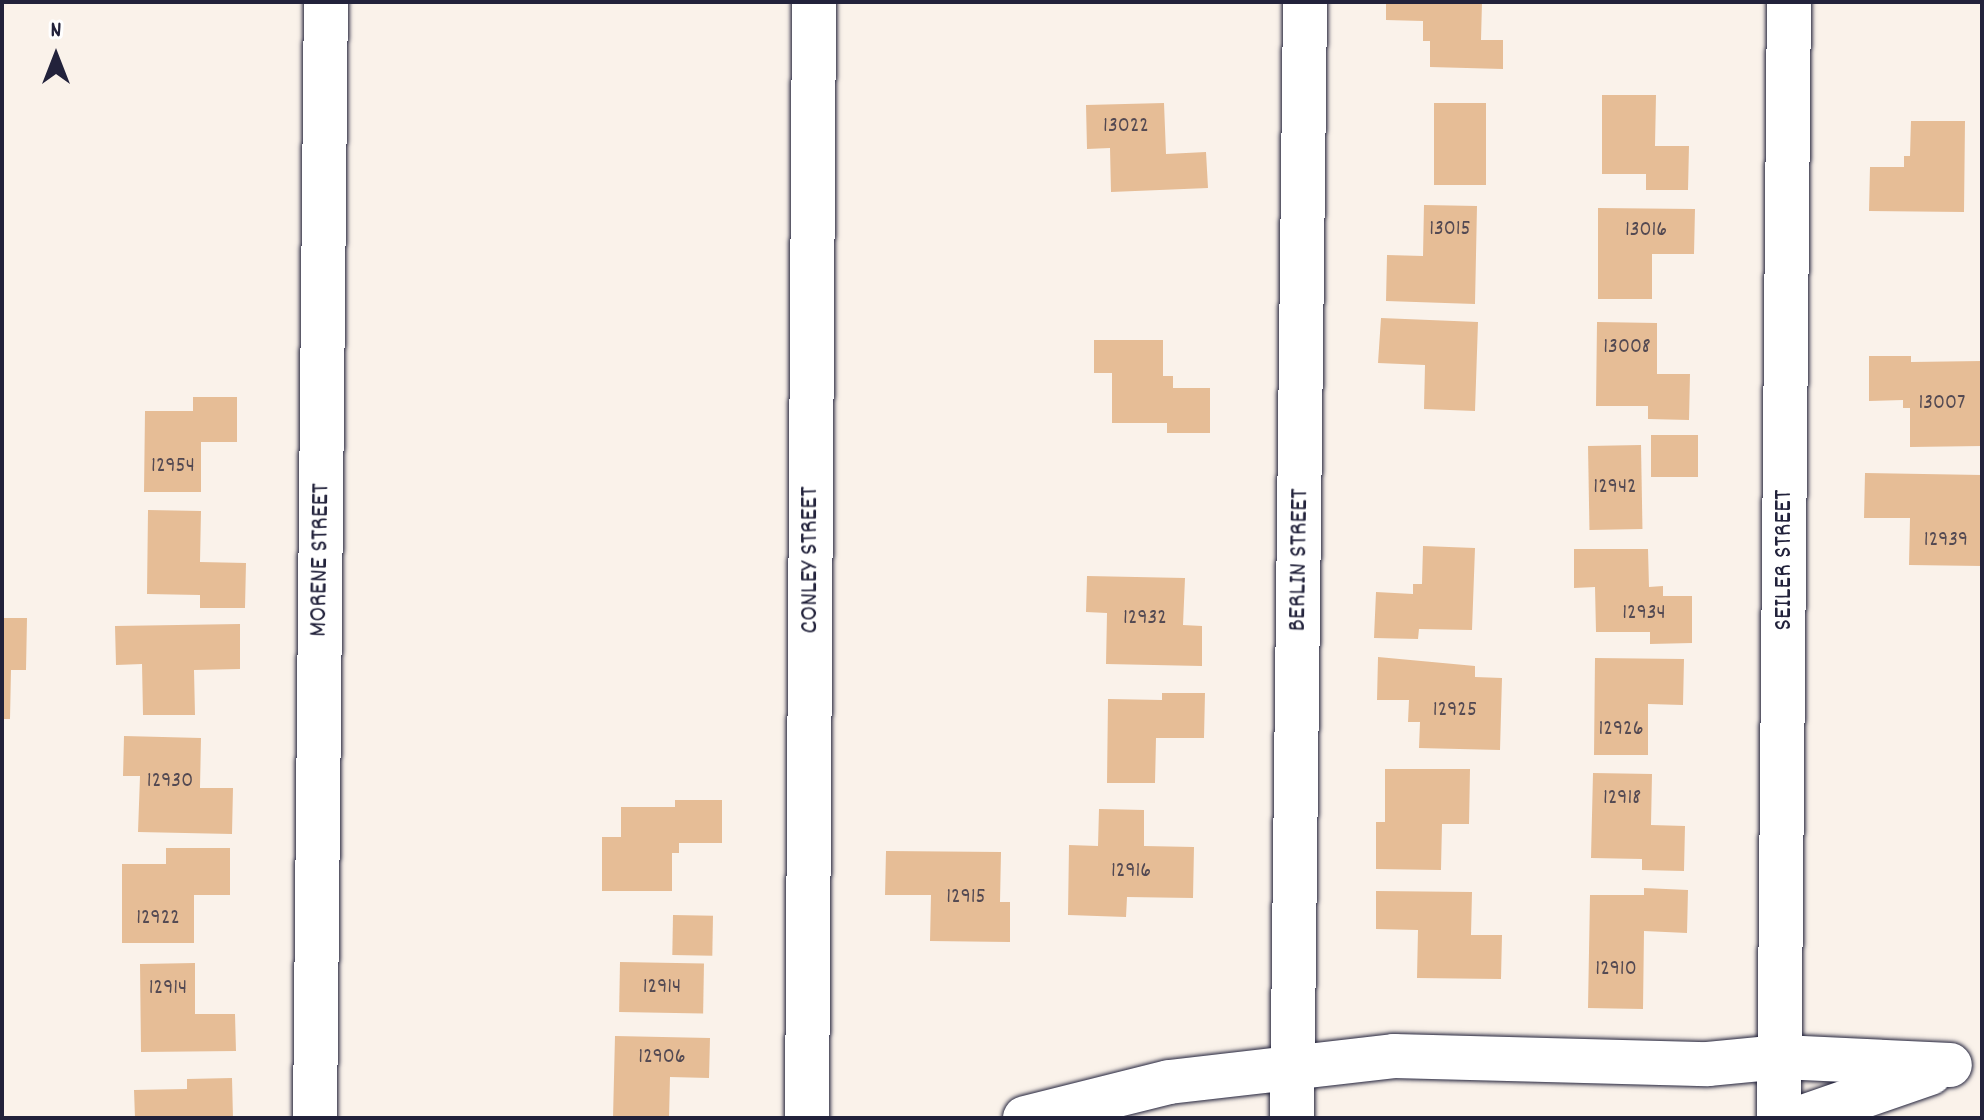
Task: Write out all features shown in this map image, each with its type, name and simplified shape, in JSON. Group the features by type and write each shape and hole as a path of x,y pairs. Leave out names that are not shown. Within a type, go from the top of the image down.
{"street":[{"name":"MORENE STREET","path":"315,1118 326,2"},
{"name":"CONLEY STREET","path":"807,1118 814,2"},
{"name":"BERLIN STREET","path":"1292,1118 1305,2"},
{"name":"SEILER STREET","path":"1779,1118 1789,2"},
{"path":"1025,1118 1169,1082 1394,1056 1708,1064 1781,1057 1950,1065 1800,1118"}],"building":[{"path":"1386,2 1482,2 1481,40 1503,40 1503,69 1430,67 1430,41 1423,41 1423,21 1386,20"},
{"path":"1602,95 1656,95 1655,146 1689,146 1688,190 1646,190 1646,174 1602,174"},
{"path":"1164,103 1166,154 1206,152 1208,188 1111,192 1110,148 1087,149 1086,105"},
{"path":"1434,103 1486,103 1486,185 1434,185"},
{"path":"1911,121 1965,121 1964,212 1869,211 1870,167 1904,167 1904,156 1910,156"},
{"path":"1424,205 1477,206 1475,304 1386,301 1387,255 1423,256"},
{"path":"1598,208 1695,209 1694,254 1652,254 1652,299 1598,299"},
{"path":"1381,318 1478,322 1475,411 1424,409 1425,365 1378,363"},
{"path":"1597,322 1657,323 1657,374 1690,374 1689,420 1648,419 1648,406 1596,406"},
{"path":"1094,340 1163,340 1163,376 1173,376 1173,388 1210,388 1210,433 1167,433 1167,423 1112,423 1112,373 1094,373"},
{"path":"1869,356 1911,356 1911,362 1982,361 1982,446 1910,447 1910,408 1903,408 1903,400 1869,401"},
{"path":"193,397 237,397 237,442 201,442 201,492 144,492 145,411 193,411"},
{"path":"1651,435 1698,435 1698,477 1651,477"},
{"path":"1641,445 1642,529 1589,530 1588,446"},
{"path":"1865,473 1982,475 1982,566 1909,565 1910,518 1864,518"},
{"path":"148,510 201,511 200,562 246,563 245,608 200,608 200,595 147,594"},
{"path":"1423,546 1475,548 1472,630 1419,629 1418,639 1374,638 1376,592 1413,594 1413,584 1422,584"},
{"path":"1574,549 1648,549 1649,587 1663,586 1663,596 1692,596 1692,643 1650,644 1650,632 1596,632 1595,587 1574,588"},
{"path":"1087,576 1185,578 1183,625 1202,626 1202,666 1106,664 1107,613 1086,612"},
{"path":"2,618 27,618 26,670 11,670 10,719 2,719"},
{"path":"240,624 240,669 194,670 195,715 143,715 142,664 116,665 115,626"},
{"path":"1378,657 1475,666 1475,677 1502,678 1500,750 1419,748 1420,722 1408,722 1409,700 1377,700"},
{"path":"1595,658 1684,659 1683,705 1648,704 1648,755 1594,755"},
{"path":"1162,693 1205,693 1204,738 1156,738 1155,783 1107,783 1108,699 1162,700"},
{"path":"124,736 201,738 200,788 233,788 232,834 138,832 140,776 123,776"},
{"path":"1385,769 1470,769 1469,824 1442,824 1441,870 1376,869 1376,822 1385,822"},
{"path":"1593,773 1652,774 1651,825 1685,826 1684,871 1642,870 1642,859 1591,858"},
{"path":"675,800 722,800 722,843 679,843 679,853 672,853 672,891 602,891 602,837 621,837 621,807 675,807"},
{"path":"1099,809 1144,810 1144,846 1194,847 1193,898 1127,897 1126,917 1068,915 1069,845 1098,846"},
{"path":"166,848 230,848 230,895 194,895 194,943 122,943 122,864 166,864"},
{"path":"886,851 1001,852 1000,902 1010,902 1010,942 930,941 931,895 885,895"},
{"path":"1644,888 1688,890 1687,933 1644,931 1643,1009 1588,1008 1590,895 1644,895"},
{"path":"1376,891 1472,892 1471,935 1502,935 1501,979 1417,978 1418,930 1376,929"},
{"path":"673,915 713,916 712,956 672,955"},
{"path":"620,962 704,963 703,1013 619,1012"},
{"path":"195,963 195,1014 235,1014 236,1051 141,1052 140,964"},
{"path":"615,1036 710,1038 709,1078 670,1077 669,1118 613,1118"},
{"path":"232,1078 233,1118 135,1118 134,1090 187,1089 187,1079"}]}
